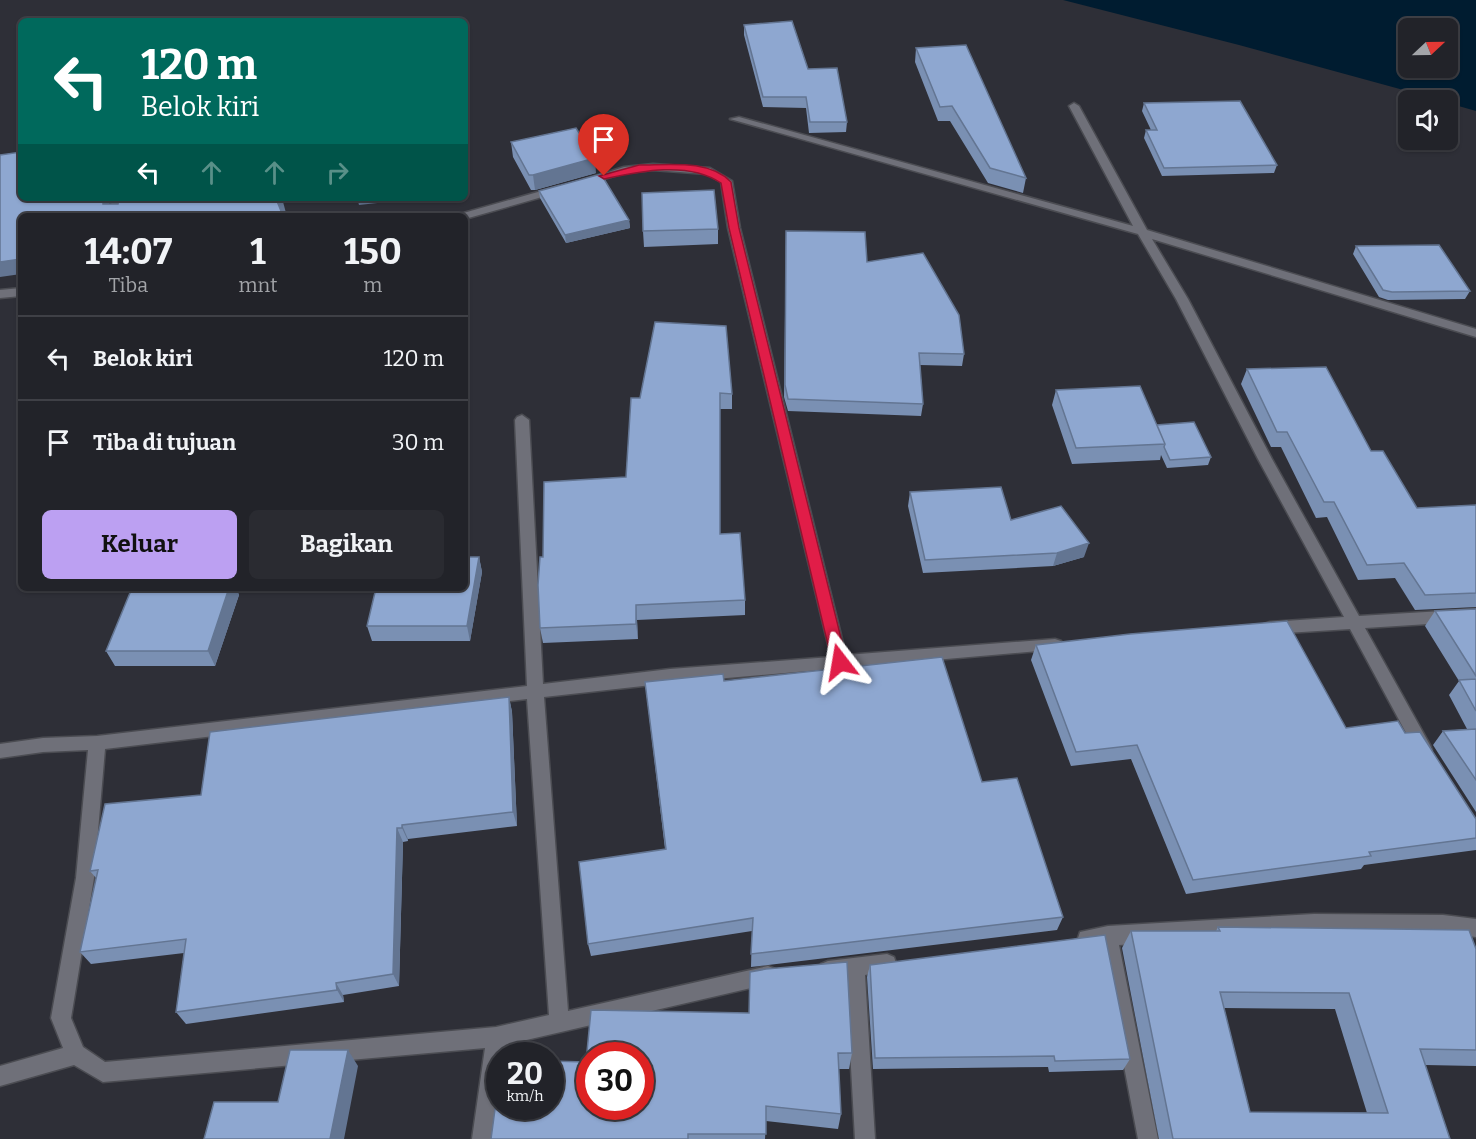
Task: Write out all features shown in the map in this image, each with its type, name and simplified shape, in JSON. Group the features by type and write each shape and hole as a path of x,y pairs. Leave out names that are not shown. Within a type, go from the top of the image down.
{"street":[{"path":"1074,106 1142,232 1182,299 1265,459 1431,761"},
{"path":"735,119 1142,232 1476,333"},
{"path":"468,215 624,170 653,167 710,171 726,182 734,228 840,662"},
{"path":"0,294 18,292"},
{"path":"522,420 535,692 559,1023"},
{"path":"1250,630 1476,615"},
{"path":"0,751 43,745 97,743 670,676 1075,644"},
{"path":"97,743 85,878 61,1018 76,1054 104,1072 496,1037 765,975 788,973"},
{"path":"1073,939 1314,923 1443,924 1476,928"},
{"path":"1108,935 1148,1139"},
{"path":"810,971 901,961"},
{"path":"855,967 866,1139"},
{"path":"482,1139 496,1037"},
{"path":"0,1076 76,1054"}],"water":[{"path":"1063,0 1476,0 1476,111 1458,106 1458,90 1403,90"}],"building":[{"path":"792,21 808,69 837,68 847,122 810,122 806,97 763,97 744,25"},
{"path":"966,45 1026,178 990,168 952,106 940,107 916,48"},
{"path":"1240,101 1277,165 1164,168 1146,130 1157,130 1144,103"},
{"path":"576,128 595,158 533,175 529,175 511,142"},
{"path":"18,152 18,201 103,201 103,204 118,204 118,201 277,201 282,213 18,213 18,259 0,262 0,155"},
{"path":"601,174 629,220 565,235 539,191"},
{"path":"714,190 718,229 643,231 642,193"},
{"path":"786,231 865,232 867,262 923,253 959,315 964,354 919,353 923,404 788,399 785,385"},
{"path":"1439,245 1470,291 1392,292 1383,290 1356,246"},
{"path":"655,322 726,326 732,394 720,393 720,534 740,533 745,600 636,605 636,624 540,628 538,585 540,557 543,557 544,482 626,477 631,398 640,398"},
{"path":"1326,367 1371,451 1383,451 1417,508 1476,505 1476,593 1425,595 1404,563 1367,565 1334,502 1324,502 1287,432 1277,432 1247,369"},
{"path":"1140,386 1165,444 1076,448 1056,390"},
{"path":"1194,422 1211,457 1170,460 1157,425"},
{"path":"1001,487 1011,520 1061,506 1089,543 1057,553 925,560 910,492"},
{"path":"468,557 479,557 467,626 367,626 375,591 468,591"},
{"path":"131,591 228,591 208,651 106,651"},
{"path":"1476,609 1476,676 1435,611"},
{"path":"1287,621 1346,728 1398,721 1405,733 1420,732 1476,819 1476,838 1369,852 1371,856 1193,880 1137,745 1076,752 1036,645 1130,634"},
{"path":"942,657 982,782 1017,778 1063,917 751,954 753,918 588,944 579,862 666,849 645,682 723,674 724,681"},
{"path":"1476,679 1476,711 1459,680"},
{"path":"509,697 513,812 402,825 402,828 397,828 393,974 336,983 337,990 176,1012 186,939 80,952 98,870 90,871 105,804 201,795 210,732"},
{"path":"1476,729 1476,780 1443,731"},
{"path":"1218,927 1469,930 1476,949 1476,1050 1420,1049 1450,1139 1173,1139 1131,931 1220,931","holes":["1220,992 1349,993 1388,1113 1250,1112"]},
{"path":"1105,935 1130,1059 1055,1061 1054,1056 875,1058 870,965"},
{"path":"847,962 852,1053 838,1053 841,1114 766,1106 766,1134 688,1134 688,1139 491,1139 494,1120 564,1120 564,1061 576,1062 576,1120 654,1120 654,1042 588,1042 591,1010 749,1013 750,972"},
{"path":"290,1050 348,1050 330,1139 204,1139 214,1102 278,1102"}],"route":[{"path":"604,176 639,168 676,168 710,171 726,182 734,228 840,662"}]}
